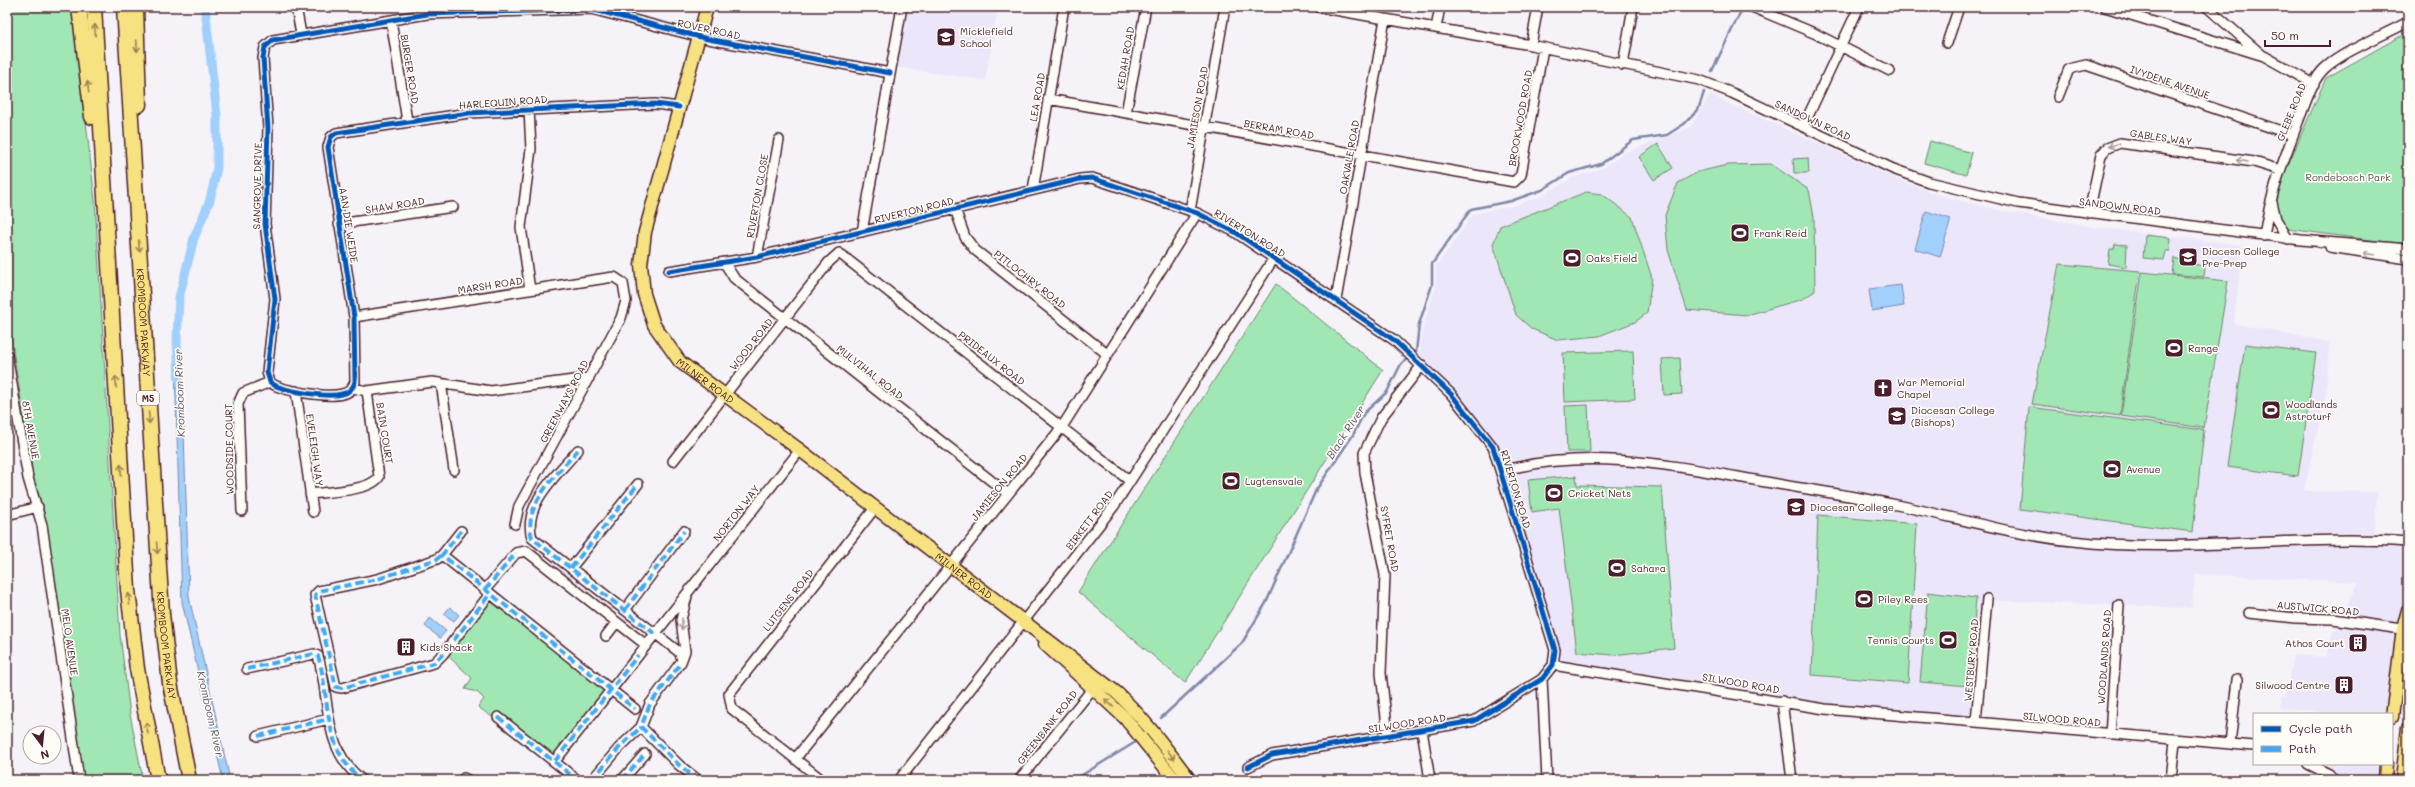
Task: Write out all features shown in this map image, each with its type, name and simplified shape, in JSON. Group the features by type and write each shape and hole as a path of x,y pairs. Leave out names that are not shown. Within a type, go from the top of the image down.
{"highway":[{"path":"79,7 110,279"},
{"path":"94,7 132,629 152,756 158,780"},
{"name":"KROMBOOM PARKWAY","path":"124,7 163,629 171,691 189,778"},
{"path":"136,7 142,190 136,207"},
{"path":"152,756 152,780"}],"main road":[{"name":"MILNER ROAD","path":"707,7 645,232 642,260 644,289 654,325 674,355 687,369 724,394 800,450 951,565 1026,625 1059,647 1135,709 1190,780"},
{"path":"2393,713 2408,610"},
{"name":"MILNER ROAD","path":"1026,625 1054,653 1125,718 1175,780"},
{"path":"2402,780 2408,728"},
{"path":"2385,780 2386,765"}],"street":[{"path":"296,7 301,34"},
{"path":"862,232 902,7"},
{"name":"LEA ROAD","path":"1033,190 1064,7"},
{"name":"KEDAH ROAD","path":"1126,113 1146,7"},
{"name":"JAMIESON ROAD","path":"796,759 1062,427 1194,212 1204,127 1225,7"},
{"name":"SANDOWN ROAD","path":"1318,7 1343,9 1385,19 1531,45 1699,80 1892,169 1929,182 2018,204 2288,239 2408,250"},
{"path":"1436,28 1440,7"},
{"path":"1531,45 1538,7"},
{"path":"1623,64 1633,7"},
{"path":"1802,127 1859,7"},
{"path":"1947,43 1959,7"},
{"path":"2105,7 2264,56"},
{"path":"2207,7 2264,56 2314,84"},
{"path":"1754,8 1890,71"},
{"name":"ROVER ROAD","path":"265,47 278,38 447,10 591,9 698,37 890,73"},
{"name":"OAKVALE ROAD","path":"1336,300 1385,19"},
{"name":"BURGER ROAD","path":"391,20 407,121"},
{"name":"GLEBE ROAD","path":"2264,236 2271,196 2280,170 2314,84 2322,71 2336,61 2408,22"},
{"name":"SANGROVE DRIVE","path":"265,47 263,58 268,128 264,224 275,299 267,372 270,382"},
{"name":"BROOKWOOD ROAD","path":"1507,181 1517,180 1521,175 1543,48"},
{"name":"IVYDENE AVENUE","path":"2058,97 2069,69 2086,65 2293,135"},
{"name":"BERRAM ROAD","path":"1048,99 1507,181"},
{"name":"HARLEQUIN ROAD","path":"331,137 344,131 469,113 655,104 679,107"},
{"path":"529,110 531,149 521,227 530,290"},
{"name":"AAN DIE WEIDE","path":"331,137 328,147 354,317"},
{"name":"RIVERTON CLOSE","path":"757,257 779,140"},
{"name":"GABLES WAY","path":"2089,213 2101,155 2107,148 2120,143 2254,162 2280,170"},
{"name":"RIVERTON ROAD","path":"669,271 757,257 1033,190 1092,178 1194,212 1235,232 1401,346 1451,394 1488,438 1494,447 1502,471 1555,650 1553,664"},
{"path":"2271,196 2274,216 2288,239"},
{"name":"SHAW ROAD","path":"339,224 454,207"},
{"name":"PITLOCHRY ROAD","path":"956,209 965,237 975,250 1107,354"},
{"path":"836,239 839,254"},
{"name":"SANDOWN ROAD","path":"2301,240 2346,251 2408,259"},
{"name":"WOOD ROAD","path":"673,461 829,262 839,254"},
{"name":"PRIDEAUX ROAD","path":"839,254 1130,481"},
{"name":"BIRKETT ROAD","path":"899,780 1026,625 1114,506 1274,258"},
{"name":"MULVIHAL ROAD","path":"724,262 734,278 1008,494"},
{"name":"MARSH ROAD","path":"354,317 614,277 620,279 625,287"},
{"name":"GREENWAYS ROAD","path":"515,524 519,506 622,314 626,301 625,287"},
{"path":"353,388 355,376 354,317"},
{"name":"8TH AVENUE","path":"7,355 28,478 38,507"},
{"name":"SYFRET ROAD","path":"1388,735 1381,673 1386,575 1365,473 1364,453 1381,418 1420,364"},
{"path":"270,382 281,389 337,395 343,394 353,388 367,391 424,382 441,383 491,391 589,378"},
{"name":"WOODSIDE COURT","path":"242,511 238,404 243,393 270,382"},
{"path":"441,383 454,470"},
{"name":"EVELEIGH WAY","path":"296,391 313,512"},
{"name":"BAIN COURT","path":"310,494 365,487 376,482 379,477 367,391"},
{"path":"578,450 541,496 529,520 530,531 535,542 674,648 682,659"},
{"name":"NORTON WAY","path":"555,761 800,450"},
{"path":"1502,471 1560,459 1643,462 1895,505 2005,530 2072,541 2161,547 2311,541 2374,540 2408,542"},
{"path":"571,568 638,484"},
{"path":"7,515 38,507"},
{"name":"MELO AVENUE","path":"38,507 79,780"},
{"name":"LUTGENS ROAD","path":"796,759 732,709 728,699 732,689 875,508"},
{"path":"461,531 437,559 378,579 319,591 315,595 336,686 342,688 434,663 444,654 516,553 526,551 646,645"},
{"path":"625,610 684,531"},
{"path":"442,555 635,709"},
{"path":"592,780 619,748 641,727 650,704 679,666 685,651 682,620 690,589"},
{"name":"WESTBURY ROAD","path":"1976,722 1987,599"},
{"name":"WOODLANDS ROAD","path":"2110,734 2119,605"},
{"name":"AUSTWICK ROAD","path":"2249,613 2296,618 2333,619 2405,630"},
{"path":"606,636 616,623"},
{"path":"674,648 684,643"},
{"path":"247,669 316,654 323,680 329,719 336,746 357,779"},
{"name":"SILWOOD ROAD","path":"1248,767 1272,755 1479,719 1542,679 1553,664 1782,702 1866,713 2175,741 2253,746"},
{"path":"1542,679 1548,780"},
{"path":"2230,744 2237,680"},
{"name":"GREENBANK ROAD","path":"1019,780 1093,688"},
{"path":"1782,702 1792,780"},
{"path":"498,717 576,779"},
{"path":"258,736 329,719"},
{"path":"641,727 679,765 698,780"},
{"path":"1422,730 1430,780"},
{"path":"2171,780 2175,741"},
{"path":"622,780 645,754"},
{"path":"796,759 822,780"},
{"path":"2310,765 2332,777"}],"shaded area":[{"name":"Micklefield School","path":"905,7 998,7 985,80 894,67"},
{"name":"Diocesan College (Bishops)","path":"1710,95 1904,182 1941,196 2007,212 2093,227 2242,245 2234,324 2329,342 2326,393 2304,491 2377,492 2374,540 2408,543 2408,624 2393,729 2393,713 2319,713 2319,711 2280,708 2282,696 2286,695 2293,655 2327,657 2328,645 2359,582 2196,574 2191,608 1981,600 1973,718 1830,706 1564,661 1560,658 1506,465 1489,437 1456,394 1419,354 1424,324 1436,286 1436,267 1473,214 1513,206 1544,195 1572,178 1604,168 1622,154 1690,128"},
{"path":"2316,765 2388,765 2386,780 2352,780 2329,774"}],"green space":[{"path":"7,7 73,7 95,201 120,635 130,714 143,780 84,780 44,512 33,477 7,311"},
{"name":"Rondebosch Park","path":"2408,32 2408,245 2288,229 2279,221 2275,212 2275,196 2326,78"},
{"path":"1930,141 1972,153 1966,175 1924,163"},
{"path":"1658,144 1673,168 1654,180 1639,157"},
{"path":"1808,158 1809,173 1794,173 1793,159"},
{"name":"Frank Reid","path":"1771,164 1809,190 1814,217 1815,291 1803,299 1747,315 1687,310 1668,250 1665,215 1678,183 1698,172 1727,165"},
{"name":"Oaks Field","path":"1586,192 1602,194 1632,217 1652,278 1647,313 1635,322 1599,336 1558,340 1532,329 1516,315 1493,244 1500,226"},
{"path":"2145,235 2171,238 2170,251 2166,251 2164,260 2143,258"},
{"path":"2115,244 2127,245 2126,267 2108,264 2110,249 2114,249"},
{"path":"2174,258 2205,267 2204,277 2172,274"},
{"path":"2059,264 2140,271 2120,416 2032,404"},
{"name":"Range","path":"2142,272 2228,281 2204,428 2121,416"},
{"name":"Lugtensvale","path":"1276,284 1383,370 1185,683 1078,592"},
{"name":"Woodlands Astroturf","path":"2245,344 2316,353 2298,476 2227,467"},
{"path":"1633,351 1635,399 1565,402 1563,353"},
{"path":"1680,358 1682,394 1664,395 1662,359"},
{"path":"1588,405 1590,452 1567,452 1565,406"},
{"name":"Avenue","path":"2029,407 2204,430 2193,532 2020,509"},
{"name":"Sahara","path":"1576,476 1577,485 1662,487 1674,648 1613,655 1577,652 1559,508 1532,512 1528,480"},
{"name":"Piley Rees","path":"1818,515 1917,524 1908,683 1812,675"},
{"name":"Tennis Courts","path":"1928,592 1976,598 1969,686 1920,682"},
{"path":"490,601 604,690 556,754 552,754 500,713 495,719 478,707 484,699 477,692 465,689 472,678 448,656"}],"water":[{"path":"1926,211 1951,219 1940,257 1915,249"},
{"path":"1901,285 1904,306 1872,311 1869,289"},
{"path":"175,367 182,367 189,597 230,780 223,780 182,602"},
{"path":"450,607 459,615 454,621 444,614"},
{"path":"430,618 446,631 440,638 425,626"}],"waterway":[{"name":"Kromboom River","path":"179,379 177,339 179,298 194,238 210,200 217,168 217,116 205,7"},
{"name":"Black River","path":"1712,71 1740,13 1746,7"},
{"name":"Black River","path":"1413,354 1416,352 1419,324 1432,285 1432,264 1471,209 1511,201 1542,190 1569,173 1601,164 1633,140 1667,135 1684,124 1698,110 1704,92"},
{"name":"Black River","path":"1161,718 1242,643 1266,603 1316,490 1353,435 1364,413 1387,392 1401,364 1409,357"},
{"name":"Black River","path":"1074,780 1134,743"}],"marked path":[{"path":"578,450 552,479 537,502 532,513 530,525 532,538 655,634"},
{"path":"571,568 638,484"},
{"path":"461,531 442,555 635,709"},
{"path":"625,610 684,531"},
{"path":"485,590 516,553"},
{"path":"442,555 437,559 378,579 319,591 315,595 336,687 342,688 434,663 443,654 490,594"},
{"path":"247,669 314,654 318,656 333,738 349,767 362,780"},
{"path":"555,761 638,655"},
{"path":"679,666 650,704 641,727 679,765 698,780"},
{"path":"498,717 576,779"},
{"path":"258,736 329,719"},
{"path":"592,780 619,748 641,727"},
{"path":"622,780 645,754"}],"cycle path":[{"path":"679,107 655,104 469,113 336,133 331,137 328,147 354,317 355,382 347,393 335,395 293,391 270,382 267,372 275,299 265,224 268,128 263,58 265,47 273,40 427,14 591,9 708,39 890,73"},
{"path":"669,271 757,257 1080,179 1092,178 1197,213 1235,232 1394,340 1451,394 1493,447 1555,650 1553,665 1542,679 1474,721 1272,755 1248,767"}],"place":[{"name":"Micklefield School","path":"946,37"},
{"name":"Frank Reid","path":"1740,233"},
{"name":"Diocesn College Pre-Prep","path":"2188,257"},
{"name":"Oaks Field","path":"1572,258"},
{"name":"Range","path":"2174,348"},
{"name":"War Memorial Chapel","path":"1883,388"},
{"name":"Woodlands Astroturf","path":"2271,410"},
{"name":"Diocesan College (Bishops)","path":"1897,416"},
{"name":"Avenue","path":"2112,469"},
{"name":"Lugtensvale","path":"1231,481"},
{"name":"Cricket Nets","path":"1554,493"},
{"name":"Diocesan College","path":"1796,507"},
{"name":"Sahara","path":"1617,568"},
{"name":"Piley Rees","path":"1864,599"},
{"name":"Tennis Courts","path":"1948,640"},
{"name":"Athos Court","path":"2358,643"},
{"name":"Kids Shack","path":"406,647"},
{"name":"Silwood Centre","path":"2344,685"}]}
